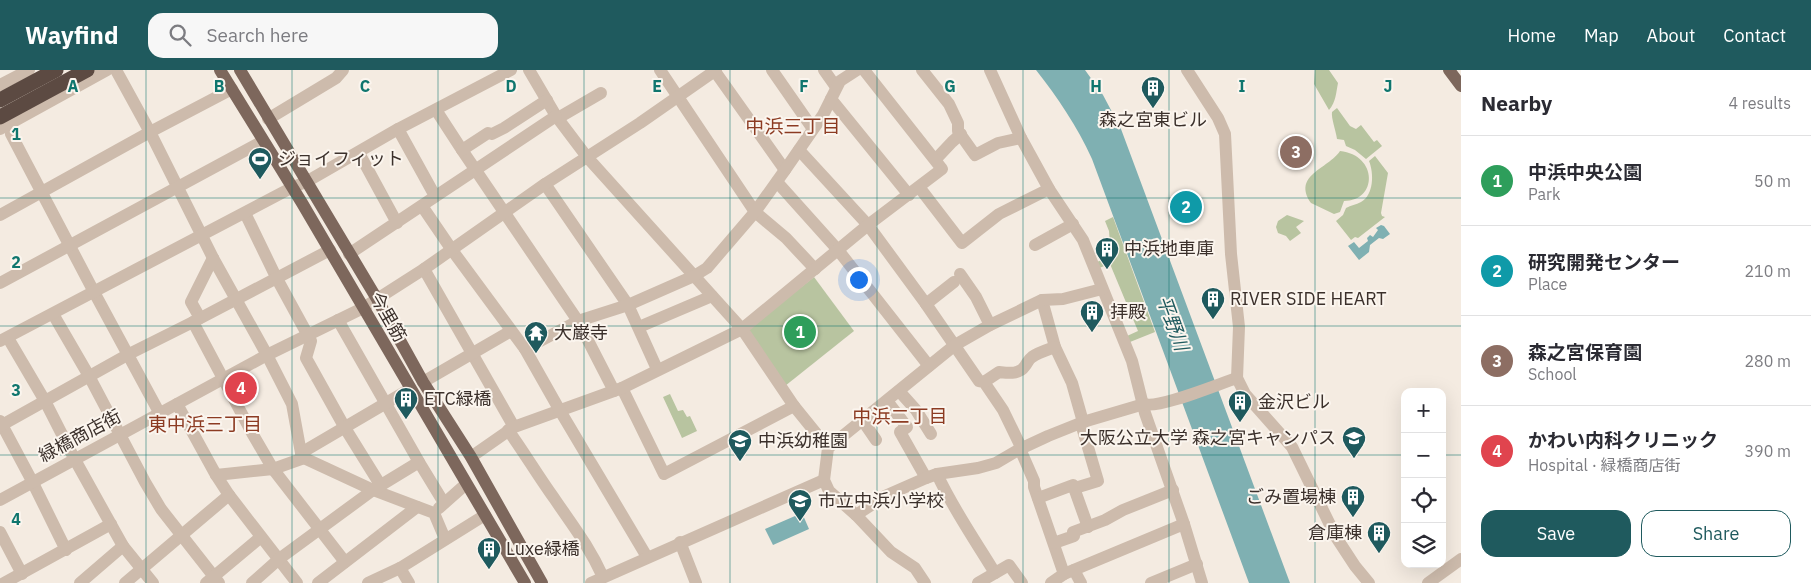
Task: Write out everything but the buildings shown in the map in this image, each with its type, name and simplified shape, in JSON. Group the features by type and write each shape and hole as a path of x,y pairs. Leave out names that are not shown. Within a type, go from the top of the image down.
{"highway":[{"path":"0,100 56,70"},
{"path":"0,117 87,70"}],"main road":[{"path":"0,94 43,70"},
{"path":"0,123 97,70"},
{"name":"今里筋","path":"220,70 330,250 362,308 525,583"},
{"name":"今里筋","path":"240,70 377,299 423,382 471,457 542,583"},
{"path":"1449,70 1461,86"}],"street":[{"path":"0,86 29,70"},
{"path":"107,70 6,132 42,192 160,414"},
{"path":"116,70 150,132 213,258 292,404 302,455"},
{"path":"268,119 336,78 343,70"},
{"path":"153,583 123,546 45,401 4,340 292,187 306,182 436,110 491,75 511,70"},
{"path":"528,70 557,117 587,157 742,329 794,406 828,448"},
{"path":"660,70 755,212 786,238 815,269"},
{"path":"715,70 785,170"},
{"name":"緑橋商店街","path":"0,500 74,458 160,414 267,355 377,299 424,270 545,184 715,70"},
{"path":"772,70 813,130"},
{"path":"824,70 834,93 909,195"},
{"path":"525,349 578,321 628,305 694,276 707,268 755,212 785,170 813,130 840,81 857,70"},
{"path":"471,457 511,428 618,389 742,329 868,225 942,169 864,70"},
{"path":"922,70 948,104 958,123 958,131 975,155 998,143 1021,138"},
{"path":"990,70 1021,138 1049,189 1083,240 1132,361 1145,413 1173,490 1202,583"},
{"path":"1187,70 1218,118 1225,134 1231,254 1239,327 1237,378 1245,394 1292,447 1335,534 1355,566 1369,583"},
{"path":"0,215 232,89"},
{"path":"349,254 475,169 557,117 601,93"},
{"path":"462,150 488,132 492,134 504,128 547,100"},
{"path":"436,110 578,321 618,389 664,474 794,406"},
{"path":"398,130 435,196"},
{"path":"936,159 961,134"},
{"path":"0,283 263,141"},
{"path":"799,150 868,225 979,381 984,382 1003,410 1020,445 1034,481 1054,543 1069,572 1081,583"},
{"path":"359,153 397,222"},
{"path":"776,182 838,250 929,366"},
{"path":"545,184 628,305 657,369"},
{"path":"919,186 962,243 999,214 1049,189"},
{"path":"422,206 525,349 648,557"},
{"path":"245,213 276,277 311,341 306,358 377,488"},
{"path":"1035,246 1073,224"},
{"path":"66,550 1,424 129,354 330,250"},
{"path":"213,258 191,302 223,380 273,468 345,562"},
{"path":"424,270 472,354 511,428 554,499 579,532 594,556 603,577"},
{"path":"926,304 957,278 976,297 990,325"},
{"path":"925,583 915,568 891,552 856,515 828,491 824,480 828,448 955,345 990,325 1042,300 1063,298 1102,289"},
{"path":"638,327 712,296"},
{"path":"1038,498 1073,485 1075,488 1098,481 1082,427 1083,422 1072,383 1055,347 1042,300"},
{"path":"53,314 90,376 149,489 161,509 213,581 261,537"},
{"path":"338,320 444,503"},
{"path":"423,382 512,331"},
{"path":"984,382 999,372 1011,374 1019,371 1034,356 1055,347"},
{"path":"856,515 885,496 931,476 996,463 1020,449 1083,422 1144,404 1149,406 1178,398 1237,378"},
{"path":"216,474 273,468 302,455 410,389"},
{"path":"899,391 916,410 931,434"},
{"path":"887,401 907,427 900,432 944,491 995,573"},
{"path":"176,404 229,495 297,583"},
{"path":"863,421 876,440"},
{"path":"302,455 434,513 445,539"},
{"path":"252,583 279,559 319,530 377,488 419,462"},
{"path":"591,583 680,542 824,480"},
{"path":"434,513 466,484"},
{"path":"1075,488 1088,527"},
{"path":"1054,543 1074,536 1073,532 1173,490"},
{"path":"124,583 229,495"},
{"path":"318,583 417,507"},
{"path":"368,583 400,568 485,515"},
{"path":"4,583 111,524"},
{"path":"1051,583 1069,572 1184,524"},
{"path":"0,532 22,574"},
{"path":"680,542 695,583"},
{"path":"80,583 123,546"},
{"path":"1428,583 1461,559"},
{"path":"1151,583 1197,564"},
{"path":"978,583 1009,565 1022,583"},
{"path":"400,568 409,583"},
{"path":"90,574 100,583"}],"green space":[{"path":"1315,70 1329,70 1338,83 1334,101 1329,110 1314,84"},
{"path":"1337,108 1350,126 1356,129 1361,125 1374,142 1377,140 1382,146 1366,159 1355,150 1346,146 1344,140 1337,139 1332,112"},
{"path":"1340,151 1352,154 1361,160 1367,169 1369,178 1368,186 1363,194 1355,199 1344,201 1340,212 1334,214 1311,203 1306,193 1306,186 1314,173"},
{"path":"1375,156 1388,173 1381,213 1385,217 1358,238 1355,237 1351,240 1336,221 1343,215 1346,208 1365,199 1371,189 1372,171 1369,161"},
{"path":"1287,215 1304,221 1296,227 1301,233 1290,241 1286,236 1278,233 1276,227 1278,221"},
{"path":"1113,217 1155,332 1130,342 1127,336 1138,331 1110,264 1099,268 1097,262 1111,256 1109,231 1105,221"},
{"path":"814,277 854,331 785,386 748,329"},
{"path":"670,394 678,411 683,410 687,417 690,416 697,431 682,438 663,397"}],"water":[{"name":"平野川","path":"1036,70 1085,70 1103,95 1121,129 1290,583 1249,583 1092,159 1067,113"},
{"path":"1381,225 1390,234 1383,239 1379,238 1370,245 1369,252 1359,260 1348,246 1354,242 1359,248 1368,241 1367,238 1370,235 1373,237 1378,230 1376,228"},
{"path":"802,513 809,529 773,545 765,529"}],"place":[{"name":"森之宮東ビル","path":"1153,109"},
{"name":"森之宮保育園","path":"1296,152"},
{"name":"ジョイフィット","path":"260,180"},
{"name":"研究開発センター","path":"1186,207"},
{"name":"中浜地車庫","path":"1107,270"},
{"name":"RIVER SIDE HEART","path":"1213,320"},
{"name":"中浜中央公園","path":"800,332"},
{"name":"拝殿","path":"1092,333"},
{"name":"大巌寺","path":"536,354"},
{"name":"かわい内科クリニック","path":"241,388"},
{"name":"ETC緑橋","path":"406,420"},
{"name":"金沢ビル","path":"1240,423"},
{"name":"大阪公立大学 森之宮キャンパス","path":"1354,459"},
{"name":"中浜幼稚園","path":"740,462"},
{"name":"ごみ置場棟","path":"1353,518"},
{"name":"市立中浜小学校","path":"800,522"},
{"name":"倉庫棟","path":"1379,554"},
{"name":"Luxe緑橋","path":"489,570"}],"district":[{"name":"中浜三丁目","path":"793,126"},
{"name":"中浜二丁目","path":"900,416"},
{"name":"東中浜三丁目","path":"205,424"}]}
